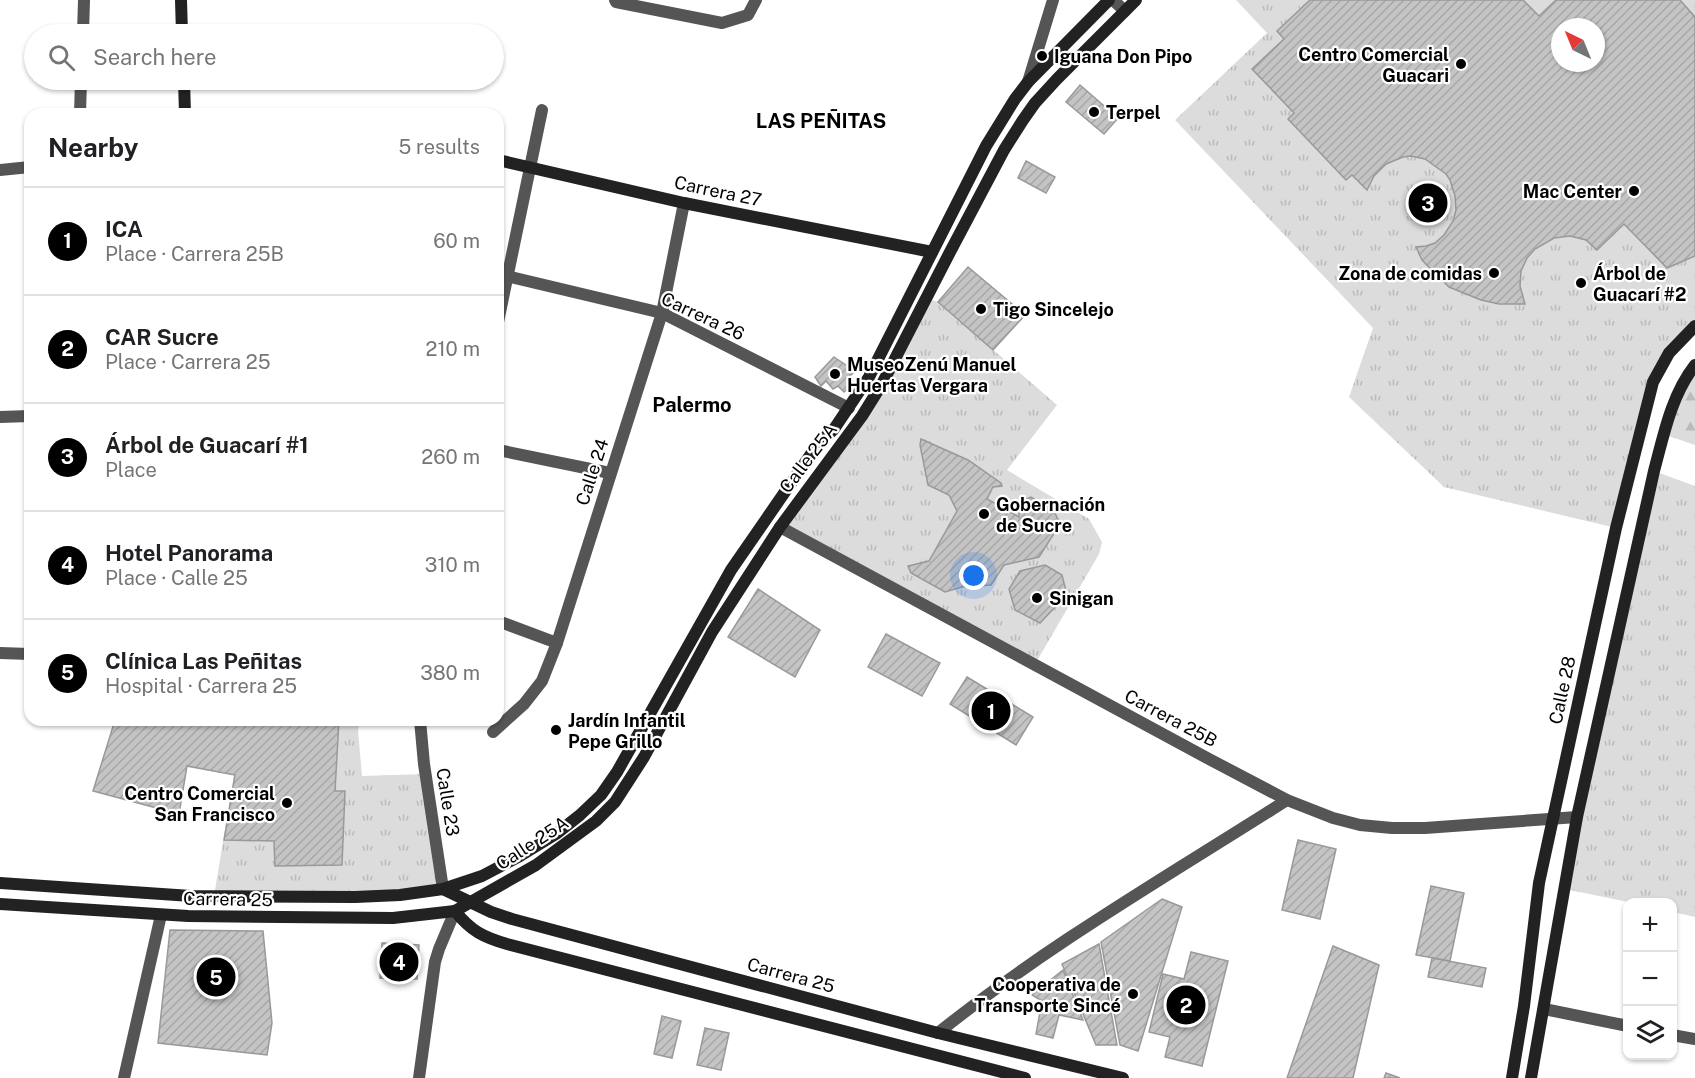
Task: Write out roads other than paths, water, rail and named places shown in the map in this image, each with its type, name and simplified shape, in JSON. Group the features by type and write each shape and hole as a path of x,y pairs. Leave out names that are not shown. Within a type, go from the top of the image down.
{"main road":[{"path":"181,0 182,24"},
{"name":"Calle 25A","path":"443,889 482,876 556,834 601,795 617,772 731,570 818,444 834,429 870,376 986,146 1010,106 1028,82 1111,0"},
{"name":"Calle 25A","path":"468,901 568,843 596,821 615,802 644,757 712,632 780,527 862,416 882,384 960,232 1004,150 1023,120 1057,79 1136,0"},
{"path":"184,90 184,108"},
{"name":"Carrera 27","path":"504,162 684,203 932,252"},
{"name":"Calle 28","path":"1512,1078 1524,1006 1539,883 1616,528 1653,382 1669,353 1695,326"},
{"path":"1531,1078 1577,817 1668,416 1679,390 1695,365"},
{"path":"780,527 775,524 776,517 825,448 834,429"},
{"path":"443,889 468,901 482,876"},
{"name":"Carrera 25","path":"0,883 191,896 355,897 400,895 443,889"},
{"name":"Carrera 25","path":"0,904 161,915 393,918 455,911 468,901 512,920 938,1033 1123,1078"},
{"path":"455,911 483,937 1025,1078"}],"street":[{"path":"83,24 84,0"},
{"path":"615,1 722,23 748,15 756,0"},
{"path":"1028,82 1053,0"},
{"path":"1111,0 1125,11"},
{"path":"80,108 81,90"},
{"path":"504,272 542,110"},
{"path":"0,170 24,168"},
{"name":"Calle 24","path":"504,722 524,704 542,681 557,643 662,313 684,203"},
{"name":"Carrera 26","path":"504,276 662,313 849,408"},
{"path":"0,417 24,416"},
{"path":"504,451 610,473"},
{"name":"Carrera 25B","path":"780,527 1034,666 1287,800 1334,818 1360,825 1392,828 1577,817"},
{"path":"504,623 557,643"},
{"path":"0,654 24,654"},
{"name":"Calle 23","path":"421,726 443,889"},
{"name":"Calle 24","path":"493,732 500,726"},
{"path":"938,1033 1032,964 1287,800"},
{"path":"419,1078 435,962 455,911"},
{"path":"124,1078 161,915"},
{"path":"1544,1009 1623,1025"},
{"path":"1677,1036 1695,1040"}],"place":[{"name":"Iguana Don Pipo","path":"1042,56"},
{"name":"Centro Comercial Guacari","path":"1461,64"},
{"name":"Terpel","path":"1094,112"},
{"name":"Mac Center","path":"1634,191"},
{"name":"Árbol de Guacarí #1","path":"1428,203"},
{"name":"Zona de comidas","path":"1494,273"},
{"name":"Árbol de Guacarí #2","path":"1581,283"},
{"name":"Tigo Sincelejo","path":"981,309"},
{"name":"MuseoZenú Manuel Huertas Vergara","path":"835,374"},
{"name":"Gobernación de Sucre","path":"984,514"},
{"name":"Sinigan","path":"1037,598"},
{"name":"ICA","path":"991,711"},
{"name":"Jardín Infantil Pepe Grillo","path":"556,730"},
{"name":"Centro Comercial San Francisco","path":"287,803"},
{"name":"Hotel Panorama","path":"399,962"},
{"name":"Clínica Las Peñitas","path":"216,977"},
{"name":"Cooperativa de Transporte Sincé","path":"1133,994"},
{"name":"CAR Sucre","path":"1186,1005"}],"district":[{"name":"LAS PEÑITAS","path":"821,121"},
{"name":"Palermo","path":"692,405"}]}
